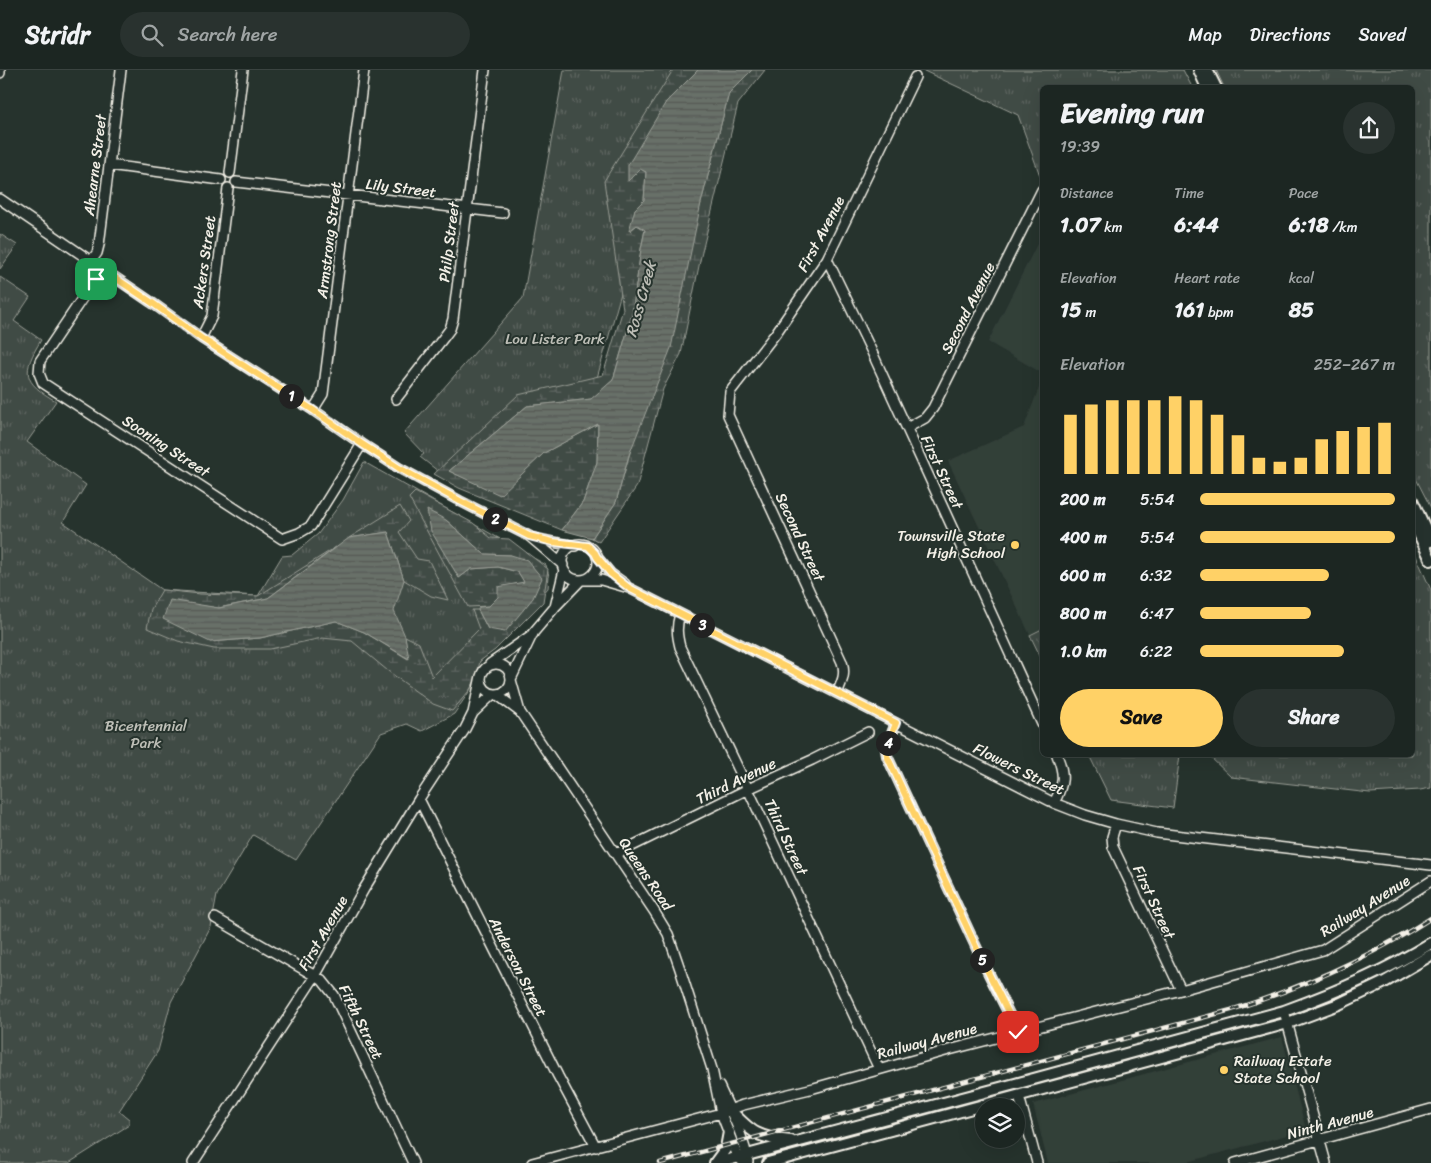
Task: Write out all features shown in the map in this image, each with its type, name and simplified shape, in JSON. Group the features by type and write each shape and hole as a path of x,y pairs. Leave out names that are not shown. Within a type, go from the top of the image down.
{"main road":[{"path":"1199,70 1206,85"},
{"path":"1207,70 1214,85"},
{"path":"1415,506 1431,541"},
{"path":"1415,525 1431,560"},
{"path":"716,1163 744,1160 796,1142 1284,1011 1315,1000 1376,973 1431,943"},
{"path":"768,1163 1288,1023 1339,1004 1431,955"},
{"path":"725,1111 752,1132 774,1139 796,1142"},
{"path":"716,1163 726,1148 729,1132"}],"street":[{"name":"Ahearne Street","path":"91,261 97,253 99,245 121,70"},
{"path":"230,173 242,70"},
{"name":"Armstrong Street","path":"313,410 323,394 364,70"},
{"name":"Philp Street","path":"396,399 450,329 453,319 485,70"},
{"name":"First Avenue","path":"730,392 776,333 828,259 915,77"},
{"path":"109,166 221,180"},
{"path":"221,180 225,174 230,173"},
{"path":"221,180 224,186 232,185 234,176 230,173"},
{"name":"Lily Street","path":"232,185 503,214"},
{"name":"Ackers Street","path":"201,338 212,316 232,185"},
{"name":"Second Avenue","path":"907,428 926,418 933,408 1040,194"},
{"path":"0,199 201,338 399,468 529,536 575,546"},
{"name":"First Street","path":"828,259 1040,720"},
{"name":"Sooning Street","path":"102,269 40,361 39,373 43,383 282,539 311,526 362,444"},
{"name":"Second Street","path":"730,392 728,415 842,662 844,675 837,693"},
{"path":"529,536 564,568 571,578 583,580"},
{"path":"533,634 482,671 480,676 483,688 495,694 504,692 510,684 533,634 555,607 583,580 594,574 597,569 597,557 588,546 575,546 569,548 565,553 563,559 564,568 555,607"},
{"name":"Flowers Street","path":"597,557 611,574 629,588 1054,803 1085,815 1116,824 1157,832 1431,865"},
{"name":"Flowers Street","path":"583,580 601,580 629,588"},
{"name":"Third Street","path":"680,614 677,632 680,647 879,1069"},
{"path":"490,664 495,663 504,666 511,679"},
{"name":"First Avenue","path":"193,1163 315,976 418,799 465,729 473,713 480,676"},
{"name":"Queens Road","path":"511,679 520,712 668,934 725,1111 744,1160"},
{"name":"First Avenue","path":"473,713 495,694"},
{"name":"Queens Road","path":"495,694 520,712"},
{"path":"896,723 886,749 887,756 985,966 1018,1032"},
{"name":"Third Avenue","path":"616,854 868,732"},
{"path":"1054,803 1060,791 1063,777 1063,769 1058,757"},
{"name":"Anderson Street","path":"418,799 596,1147"},
{"name":"First Street","path":"1116,824 1112,837 1113,847 1181,990"},
{"name":"Railway Avenue","path":"532,1163 596,1147 743,1105 814,1088 879,1069 1181,990 1323,950 1431,881"},
{"name":"Fifth Street","path":"215,918 322,980 334,995 413,1163"},
{"path":"1284,1011 1326,1163"},
{"path":"1019,1096 1037,1163"},
{"name":"Ninth Avenue","path":"1235,1163 1431,1109"},
{"name":"Queens Road","path":"725,1111 729,1132 744,1160"}],"shaded area":[{"path":"1040,238 1040,372 988,342"},
{"name":"Townsville State High School","path":"1040,385 1040,630 1030,635 948,461 1024,427"},
{"name":"Railway Estate State School","path":"1282,1037 1306,1130 1183,1163 1048,1163 1033,1104"}],"green space":[{"name":"Lou Lister Park","path":"564,70 684,70 595,385 443,475 420,457 424,454 404,433 523,298"},
{"path":"673,70 698,70 666,102 640,168 646,172 644,200 635,209 630,231 637,225 645,229 632,315 613,380 592,399 527,406 449,471 500,494 544,453 598,424 597,462 583,502 562,530 459,488 434,474 518,395 603,375 623,309 604,181"},
{"path":"752,70 765,70 738,104 701,256 681,354 663,389 637,486 599,542 592,538 616,502 701,203 729,93"},
{"path":"922,70 1183,70 1191,85 1040,85 1040,176 1018,115"},
{"path":"1216,70 1431,70 1431,508 1415,477 1415,85 1223,85"},
{"path":"0,234 17,245 0,269"},
{"name":"Bicentennial Park","path":"0,277 30,297 14,321 41,340 28,368 29,375 31,382 37,388 56,401 27,442 86,485 63,522 162,590 258,596 282,556 292,555 318,534 343,500 364,462 546,565 549,576 548,588 497,647 478,663 471,689 454,714 422,731 407,724 381,733 296,860 253,835 217,895 211,927 171,1002 158,1051 119,1111 129,1119 129,1125 69,1163 0,1163"},
{"path":"415,492 473,523 491,538 509,539 548,569 543,602 495,650 480,661 476,679 469,691 452,711 433,704 388,671 352,641 322,638 270,649 214,649 178,641 147,628 151,609 162,590 200,594 258,596 336,547 268,598 218,608 170,601 210,642 260,638 336,621 364,632 408,659 405,636 419,643 432,677 479,629 472,610 478,610 488,629 533,598 525,582 498,597 489,606 468,607 409,498","holes":["446,520 484,554 511,555 524,581 518,572 498,567 471,569 459,578"]},
{"path":"400,506 409,521 399,532 417,559 429,561 448,600 431,596 404,580 388,532 349,538"},
{"path":"1415,554 1431,590 1431,788 1370,793 1231,777 1210,757 1415,757"},
{"path":"1040,630 1040,656 1030,635"},
{"path":"1090,757 1180,757 1173,808 1111,800"}],"water":[{"name":"Ross Creek","path":"698,70 752,70 729,93 701,203 671,348 629,455 616,502 592,538 562,530 583,502 597,462 598,424 544,453 500,495 449,471 527,406 591,399 613,380 632,315 645,230 637,225 629,231 635,209 644,200 646,172 640,169 628,181 628,165 666,102"},
{"path":"427,510 446,520 484,554 511,555 527,560 542,578 533,598 505,632 488,629 478,610 479,607 489,606 498,597 498,587 524,582 518,572 498,567 471,569 459,578 431,531"},
{"path":"388,532 404,580 394,611 405,636 409,659 364,632 336,621 260,638 210,642 163,619 170,600 219,608 268,598 349,538"}],"railway":[{"path":"660,1163 1231,1010 1284,992 1334,971 1407,933 1431,918"}],"place":[{"name":"Townsville State High School","path":"1015,545"},
{"name":"Railway Estate State School","path":"1224,1070"}],"route":[{"path":"96,279 102,269 201,338 399,468 529,536 575,546 588,546 611,574 629,588 896,723 889,737 886,749 887,756 985,966 1018,1032"}]}
